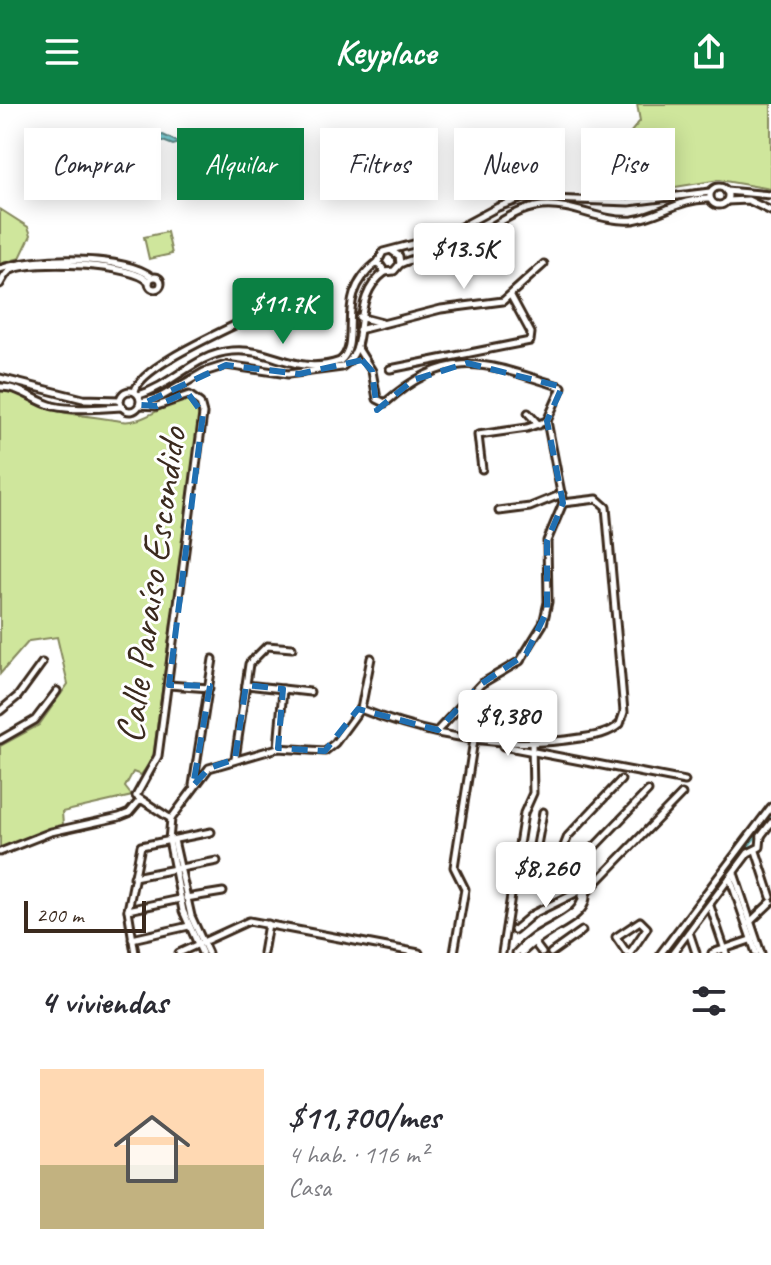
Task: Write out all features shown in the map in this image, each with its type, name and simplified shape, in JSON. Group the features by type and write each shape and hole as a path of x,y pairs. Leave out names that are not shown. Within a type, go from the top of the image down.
{"street":[{"path":"346,364 357,347 359,317 371,286 385,272 394,271 400,264 454,248 511,216 541,206 563,207 618,221 641,218 682,201 710,195 718,187 726,191 771,195"},
{"path":"726,191 727,201"},
{"path":"710,195 719,206 727,201 748,200 771,211"},
{"path":"0,387 10,387 38,402 62,408 123,407 132,411 138,398 199,360 220,353 252,352 302,366 340,361 350,347 348,319 353,295 363,276 378,262 383,252 444,236 498,207 523,198 611,202 710,195"},
{"path":"392,251 399,256 400,264"},
{"path":"0,269 27,261 69,259 128,265 151,279 128,269 66,263 14,268 5,274 0,284"},
{"path":"378,262 385,272"},
{"path":"359,330 441,309 499,303 511,296 544,264"},
{"path":"390,369 528,343 532,336 511,296"},
{"path":"359,317 387,324"},
{"name":"Calle Paraíso Escondido","path":"171,819 136,795 158,756 203,414 199,401 189,395 157,406 138,398 137,382 157,365 247,319"},
{"path":"357,347 369,365 375,395 385,403 413,380 467,363 486,364 562,387 547,421 563,503 547,541 548,602 536,636 520,661 481,684 438,730"},
{"path":"120,400 125,392 138,398 159,398 204,372 226,365 288,374 329,370 362,360 369,365"},
{"path":"0,378 83,399 120,400"},
{"path":"120,400 123,407"},
{"path":"528,413 539,425"},
{"path":"482,469 478,435 547,421"},
{"path":"499,511 530,507 562,494"},
{"path":"494,744 587,737 618,727 624,712 603,501 563,503"},
{"path":"235,759 249,664 267,646 292,648"},
{"path":"200,942 189,926 171,838 171,819 209,768 278,748 325,751 335,743 361,709 371,658"},
{"path":"193,786 213,659"},
{"path":"0,711 18,696 42,663"},
{"path":"169,685 209,688"},
{"path":"246,685 310,692"},
{"path":"278,748 283,689"},
{"path":"0,740 35,720 57,691"},
{"path":"361,709 532,753 685,781"},
{"path":"454,953 465,889 454,867 474,740"},
{"path":"502,953 524,813 533,793 532,743"},
{"path":"516,953 574,912 580,903 584,891 574,868 553,859 568,836 621,780"},
{"path":"574,868 648,791"},
{"path":"514,930 542,908 584,891 682,794"},
{"path":"0,852 51,832 119,817 129,813 140,800"},
{"path":"661,953 757,833 771,807"},
{"path":"534,862 543,812"},
{"path":"757,833 771,823"},
{"path":"135,953 128,910 141,846 211,832"},
{"path":"756,851 761,844 757,833"},
{"path":"536,849 558,852"},
{"path":"744,850 756,851"},
{"path":"673,953 732,875 744,850"},
{"path":"749,923 770,903 756,851"},
{"path":"558,852 584,891"},
{"path":"134,877 217,861"},
{"path":"521,888 556,872 563,863"},
{"path":"732,875 759,953"},
{"path":"128,910 223,892"},
{"path":"183,899 205,953"},
{"path":"710,905 725,951"},
{"path":"179,953 244,921 419,953"},
{"path":"639,921 647,928 628,953 616,938 639,921"},
{"path":"263,953 268,924"},
{"path":"132,939 189,926"},
{"path":"522,953 548,928"},
{"path":"551,953 582,931"},
{"path":"689,932 696,953"},
{"path":"712,953 725,951 753,938"},
{"path":"533,941 542,953"},
{"path":"375,944 375,953"}],"highlighted area":[{"path":"362,360 372,371 377,410 413,380 467,363 562,387 547,421 563,503 547,541 547,611 526,654 481,684 438,730 358,709 325,751 278,748 283,689 246,685 235,759 209,768 193,786 210,686 169,685 203,414 187,392 157,406 140,405 226,365 299,374"}],"green space":[{"path":"637,104 771,104 771,189 719,180 675,187 675,128 634,128 640,121"},
{"path":"0,209 28,227 31,235 20,258 0,264"},
{"path":"167,232 172,254 149,259 144,237"},
{"path":"0,390 16,393 48,409 121,421 139,419 173,403 192,400 199,416 153,758 141,775 133,772 125,787 132,796 62,812 63,825 0,848 0,746 39,725 68,684 57,637 29,641 0,674"}],"water":[{"path":"161,135 177,142 177,144 161,143"}],"waterway":[{"path":"668,953 771,815"},
{"path":"732,876 742,905"}]}
